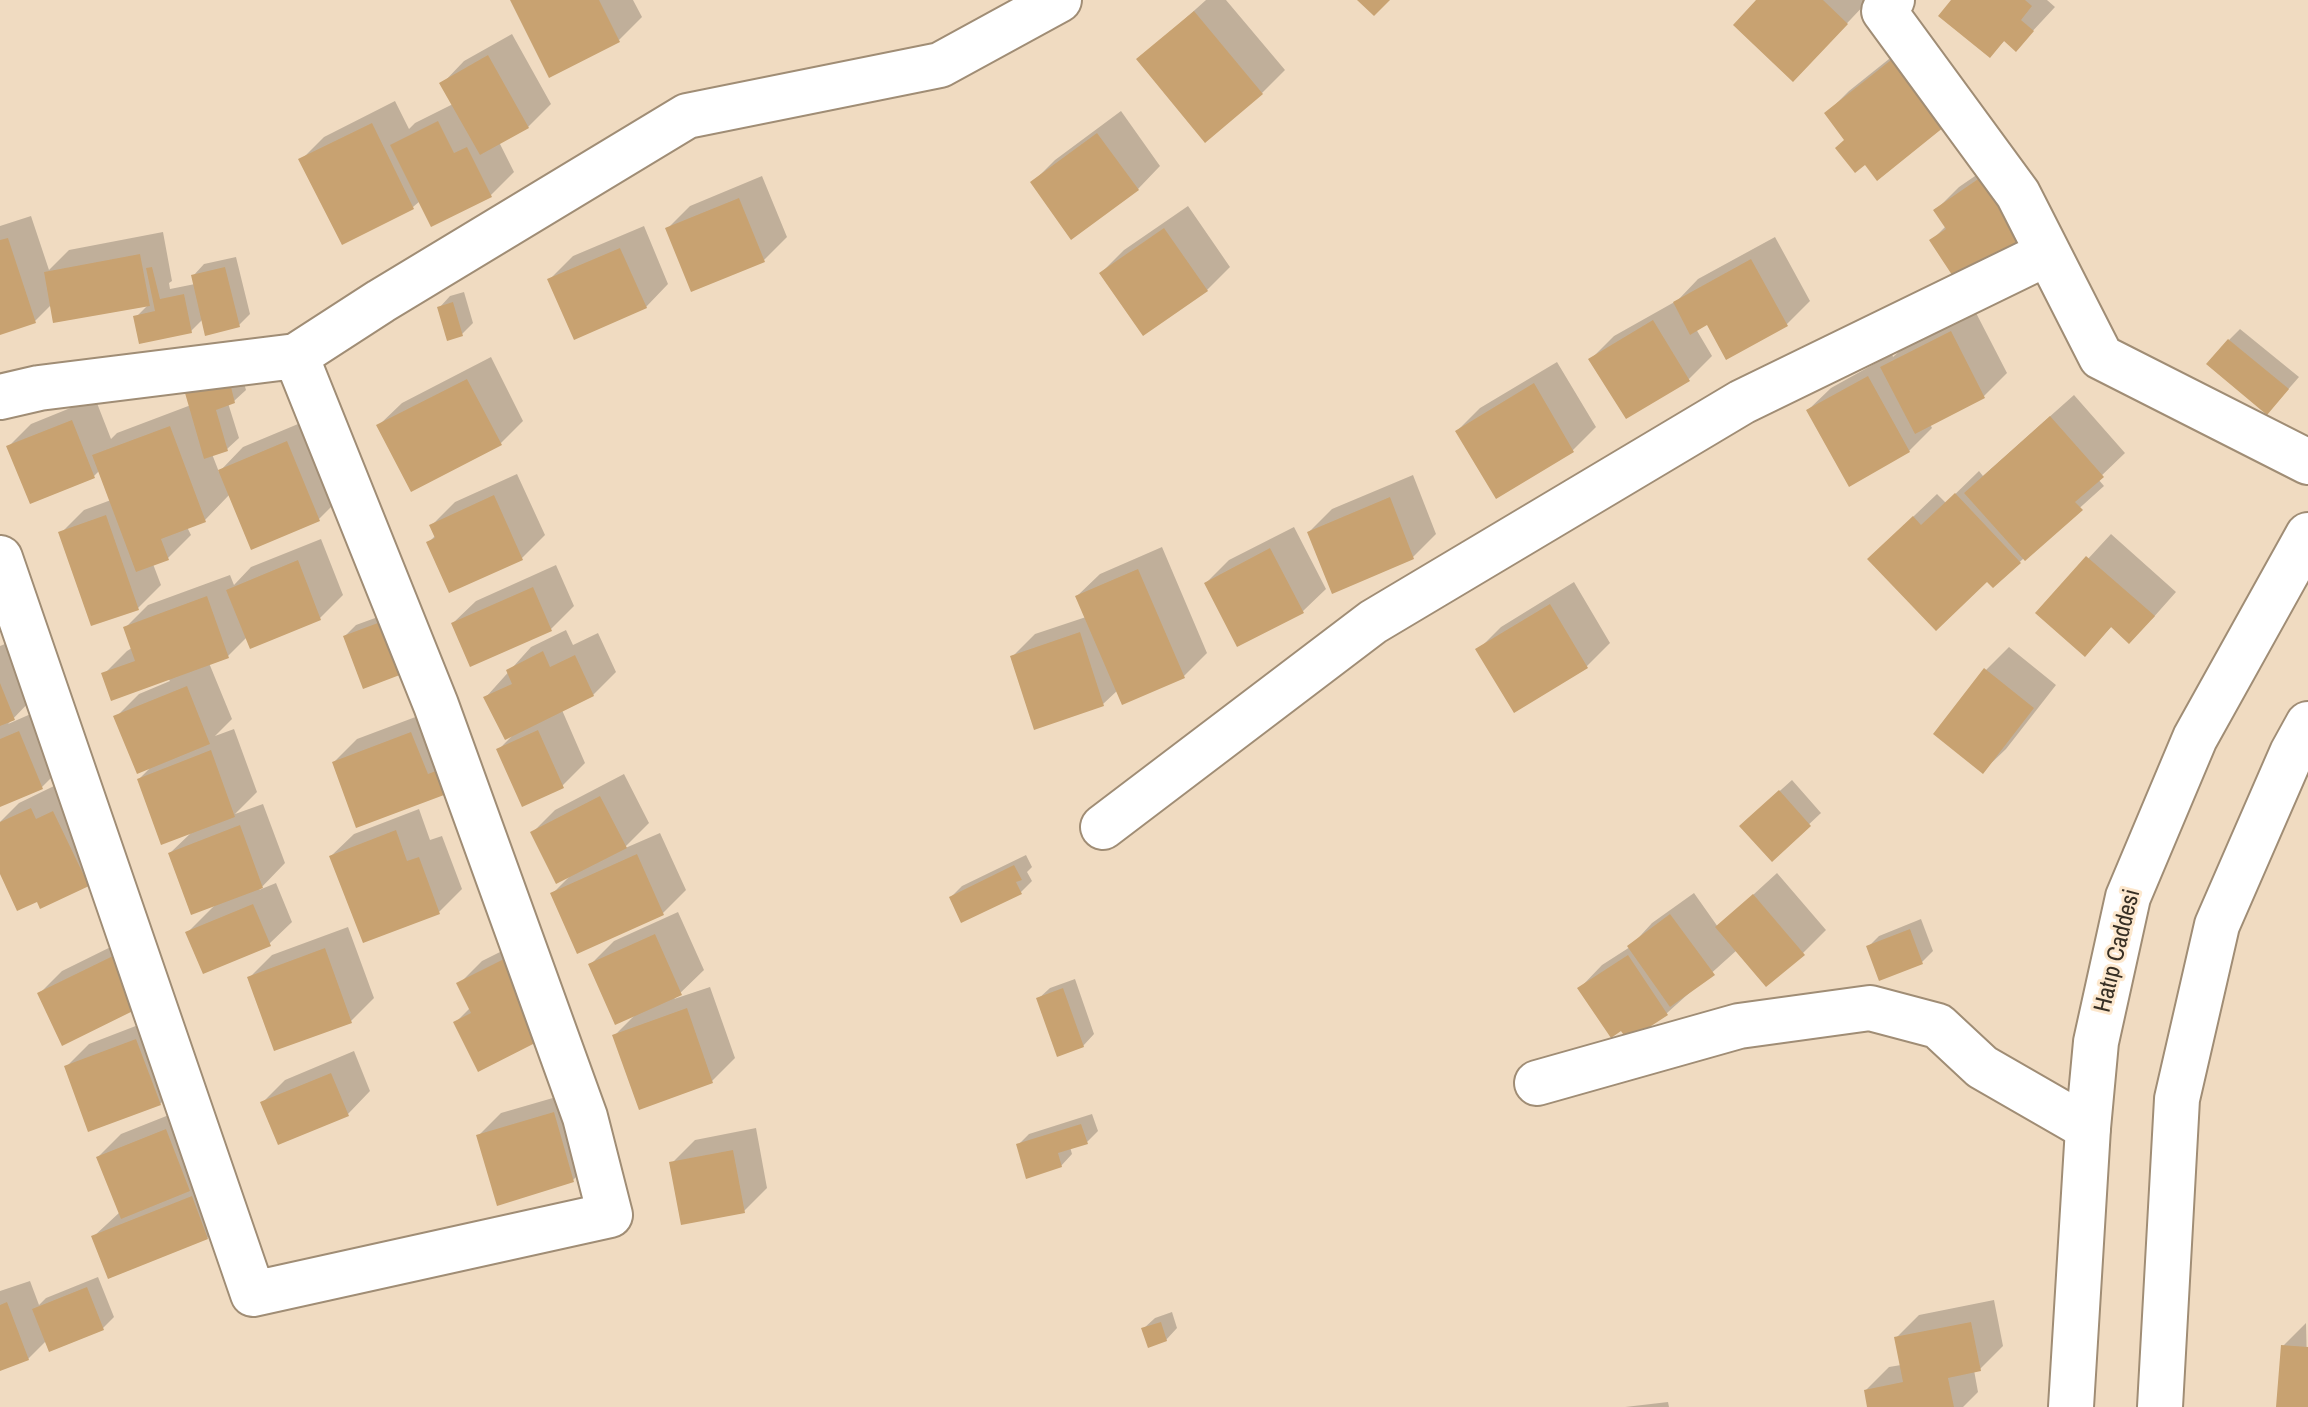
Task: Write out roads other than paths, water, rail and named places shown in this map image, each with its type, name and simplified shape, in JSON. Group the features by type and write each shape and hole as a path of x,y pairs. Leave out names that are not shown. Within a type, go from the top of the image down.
{"street":[{"path":"0,397 39,388 296,356 381,301 687,116 940,65 1059,0"},
{"path":"1892,0 1884,11 2018,194 2101,357 2308,462"},
{"path":"1103,827 1373,622 1742,402 2048,253"},
{"path":"0,558 253,1294 610,1215 585,1117 446,734 296,356"},
{"name":"Hatıp Caddesi","path":"2071,1407 2096,1042 2128,897 2195,738 2308,535"},
{"path":"2160,1407 2177,1099 2217,925 2292,753 2308,724"},
{"path":"1537,1083 1739,1026 1870,1008 1938,1026 1982,1067 2088,1128"}]}
